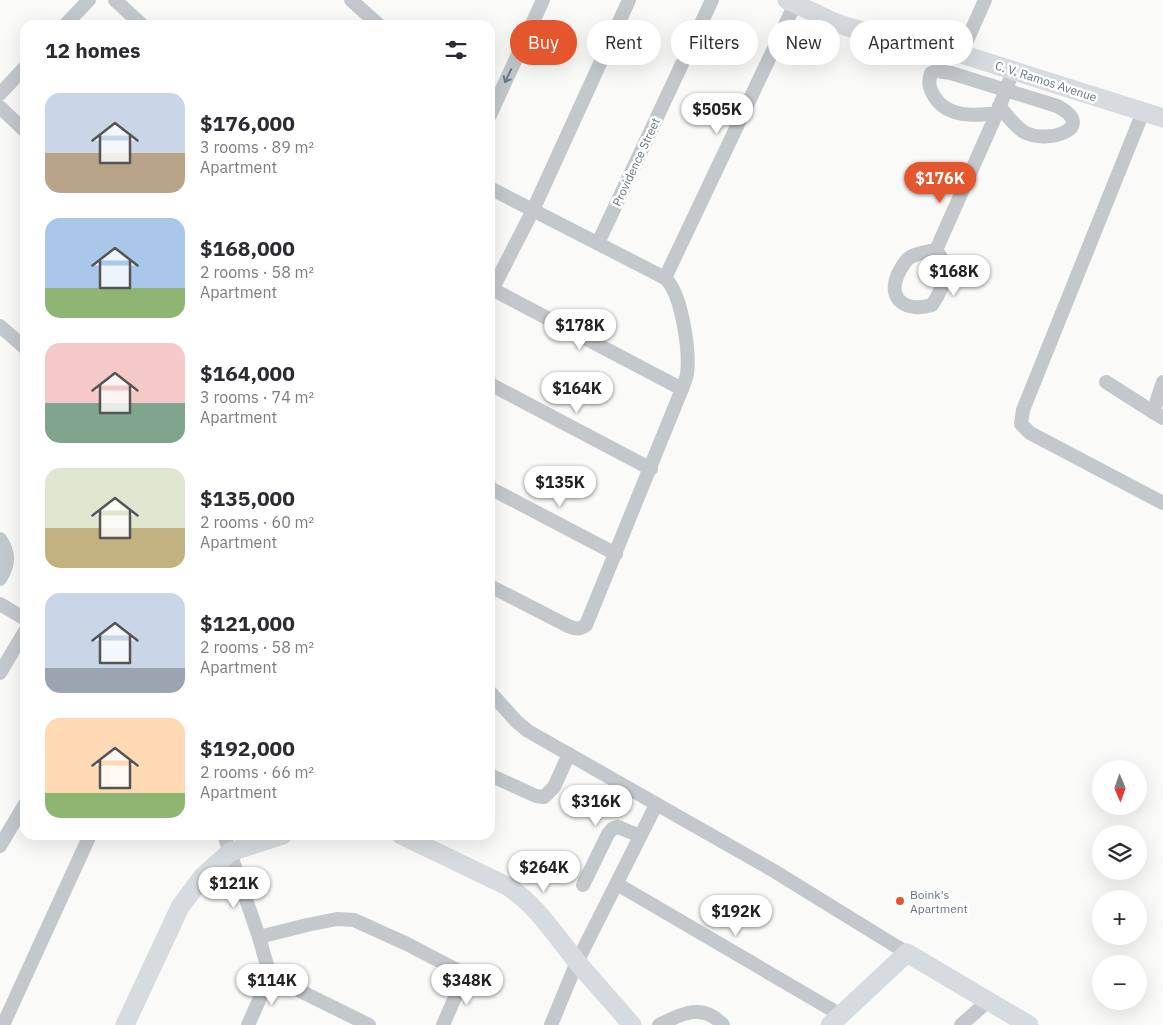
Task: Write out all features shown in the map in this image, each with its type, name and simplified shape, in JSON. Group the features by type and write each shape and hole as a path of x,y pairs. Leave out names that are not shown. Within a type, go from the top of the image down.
{"street":[{"path":"70,20 89,0"},
{"path":"115,0 137,20"},
{"path":"352,0 374,20"},
{"path":"495,104 544,0"},
{"path":"495,282 533,210 629,0"},
{"name":"Providence Street","path":"598,243 712,0"},
{"path":"973,26 984,0"},
{"path":"665,278 791,2"},
{"name":"C. V. Ramos Avenue","path":"791,2 834,22 850,27"},
{"name":"C. V. Ramos Avenue","path":"973,58 1163,118"},
{"path":"936,71 951,73 1057,106 1066,111 1071,117 1072,124 1070,130 1064,134 1035,136 1018,128 998,109 971,115 948,110 940,104 930,89 931,73 936,71"},
{"path":"936,250 1013,71"},
{"path":"0,94 20,72"},
{"path":"0,107 20,125"},
{"path":"1143,112 1023,410 1021,424 1030,433 1163,503"},
{"path":"495,191 665,278 671,283 684,330 687,361 687,375 682,389 651,470 586,625 574,629 495,589"},
{"path":"495,292 682,389"},
{"path":"0,326 20,344"},
{"path":"1106,382 1158,415 1163,382"},
{"path":"495,387 651,470"},
{"path":"495,491 616,554"},
{"path":"0,539 8,554 8,563 0,579"},
{"path":"0,604 20,616"},
{"path":"0,673 20,639"},
{"path":"495,698 517,722 528,731 774,871 987,1002 1029,1025"},
{"path":"495,777 536,796 544,797 554,787 569,754"},
{"path":"551,1025 578,962 656,805"},
{"path":"0,846 20,812"},
{"path":"583,885 612,829 618,827 640,836"},
{"path":"2,1025 88,840"},
{"path":"125,1025 180,907 227,843 248,840"},
{"path":"410,840 507,886 521,895 533,906 632,1025"},
{"path":"227,843 259,937 270,976 248,1025"},
{"path":"617,884 836,1020 907,953"},
{"path":"259,937 337,919 354,920 371,926 455,969 461,977 460,986 443,1025"},
{"path":"270,976 347,1020 369,1025"},
{"path":"961,1025 987,1002"},
{"path":"659,1025 684,1013 693,1012 712,1016 723,1025"}],"place":[{"name":"Boink's Apartment","path":"900,901"}]}
